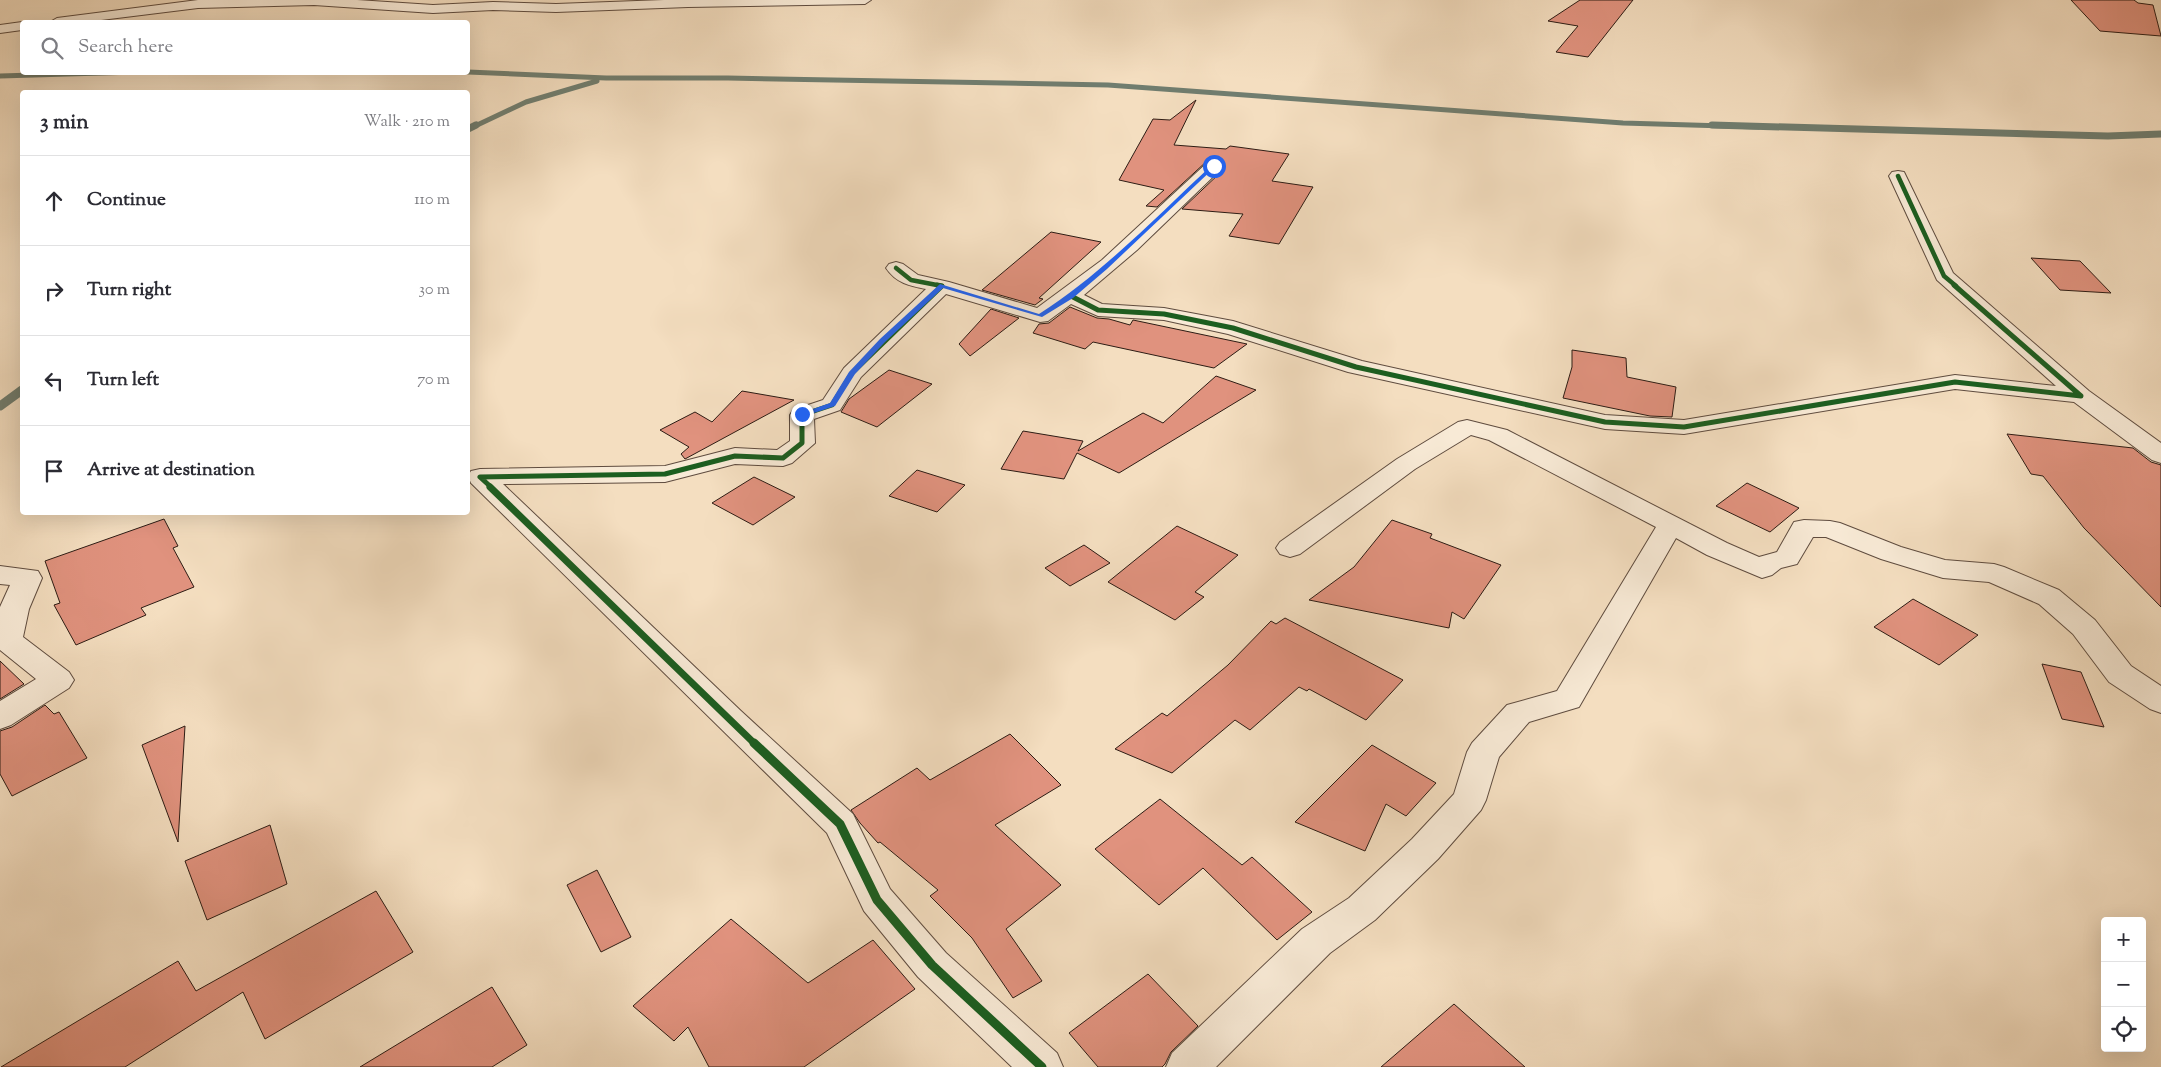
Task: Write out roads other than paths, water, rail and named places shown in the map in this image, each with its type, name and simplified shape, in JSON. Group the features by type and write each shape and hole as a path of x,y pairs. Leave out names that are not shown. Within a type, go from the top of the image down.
{"street":[{"path":"121,15 150,0"},
{"path":"237,3 254,0"},
{"path":"75,20 198,4 314,0 433,9 484,6 556,8 688,2 865,0"},
{"path":"0,29 20,26"},
{"path":"896,268 911,280 942,286 1040,316 1071,296 1112,262 1214,166"},
{"path":"1898,176 1944,276 2081,396 2161,455"},
{"path":"942,286 852,373 832,405 802,414 802,443 783,458 735,456 665,474 480,477 840,824 877,900 932,965 1042,1067"},
{"path":"1071,296 1098,310 1164,314 1233,328 1356,367 1605,422 1684,427 1955,382 2081,396"},
{"path":"1290,548 1406,464 1467,427 1498,435 1717,549 1762,569 1771,562 1787,558 1804,528 1830,530 1891,553 1943,568 1994,573 2049,597 2084,627 2120,674 2161,701"},
{"path":"1186,1067 1316,941 1362,909 1425,849 1468,800 1484,752 1518,713 1568,699 1671,524"},
{"path":"0,575 28,578 14,609 7,640 58,680 0,717"}],"waterway":[{"path":"470,72 606,78 728,78 1108,85 1623,123 1759,127"},
{"path":"0,76 34,75"},
{"path":"473,127 526,102 597,81"},
{"path":"470,128 476,125"},
{"path":"1712,125 2108,136 2161,134"},
{"path":"0,406 20,391"}]}
